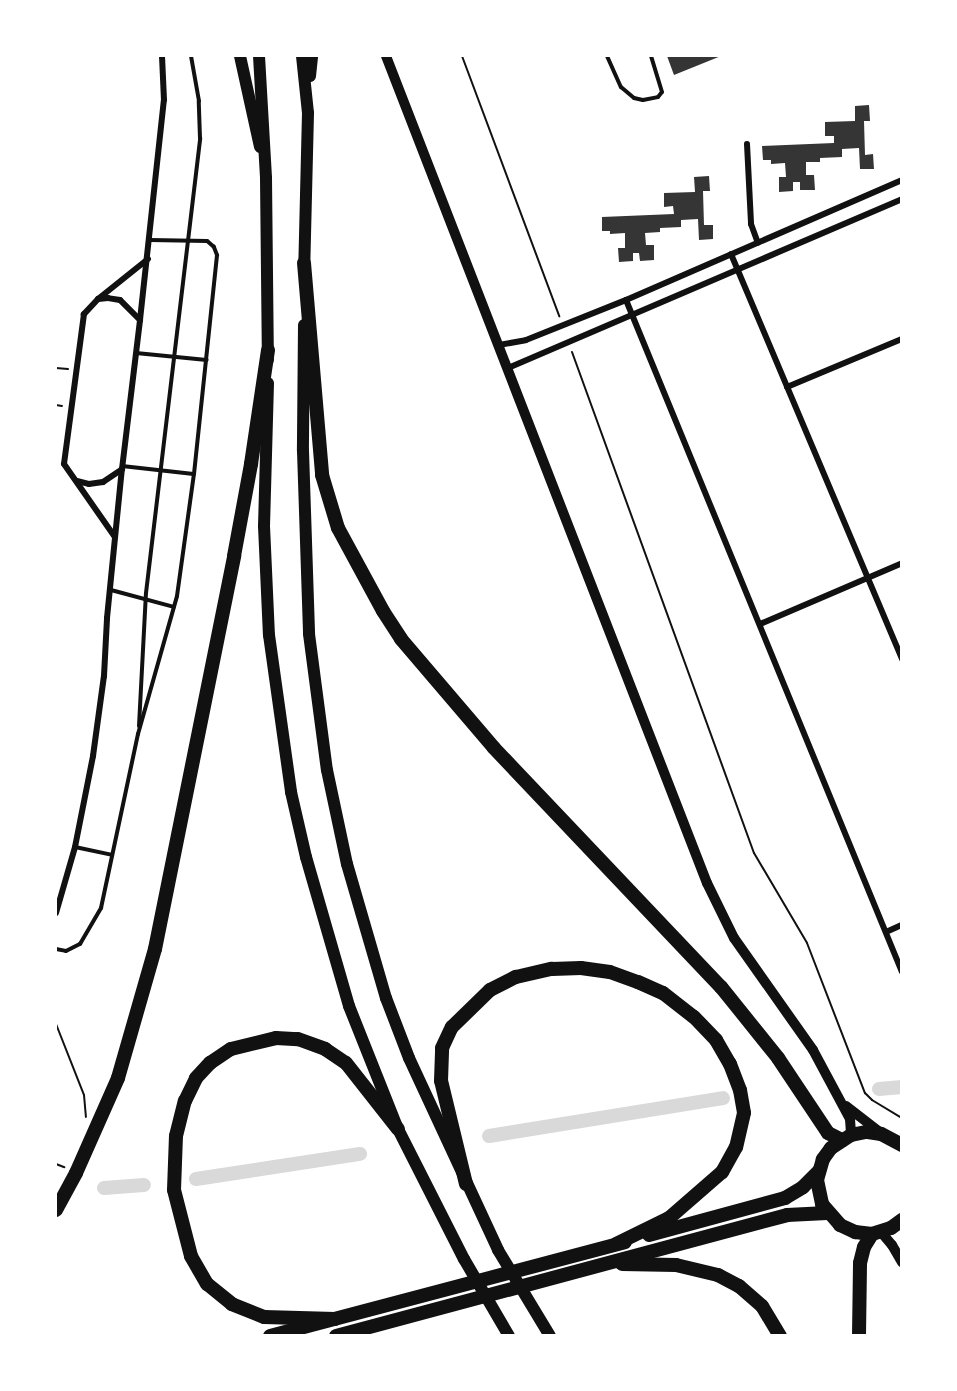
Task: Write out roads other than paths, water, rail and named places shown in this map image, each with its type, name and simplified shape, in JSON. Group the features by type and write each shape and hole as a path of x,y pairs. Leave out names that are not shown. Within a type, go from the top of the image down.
{"highway":[{"path":"304,263 322,474 338,528 383,611 401,639 494,748 722,987 772,1050 828,1133 847,1137"},
{"path":"56,1210 76,1173 118,1078 155,949 252,464 268,350"},
{"path":"466,1184 441,1081 442,1048 452,1027 490,990 516,977 552,969 581,968 610,972 638,982 663,993 694,1017 716,1040 730,1064 740,1090 744,1113 736,1147 722,1172 669,1218 616,1244"},
{"path":"335,1319 264,1317 232,1304 207,1284 191,1256 174,1190 176,1136 185,1101 196,1078 210,1063 231,1049 276,1038 298,1039 325,1049 346,1063 398,1129"},
{"path":"270,1335 785,1198 803,1187 819,1171 827,1153 847,1137 866,1132 881,1134 900,1143"},
{"path":"819,1171 818,1193 827,1213 840,1225 855,1232 877,1233"},
{"path":"336,1335 787,1215 827,1213"},
{"path":"859,1335 860,1263 864,1247 877,1233 902,1220"},
{"path":"602,1264 676,1265 718,1275 739,1286 762,1306 780,1335"},
{"path":"349,1335 364,1328"}],"main road":[{"path":"240,56 266,178"},
{"path":"260,56 266,178 268,350 264,526 269,624 291,792 306,857 349,1006 398,1129 464,1259 506,1332"},
{"path":"302,56 308,113"},
{"path":"312,56 304,263 303,451 310,645 327,770 346,864 386,998 409,1058 498,1250 550,1335"}],"street":[{"path":"56,913 75,847 93,756 104,676 122,468 165,100 162,56"},
{"path":"386,56 707,883 734,938 813,1050 850,1119 847,1137"},
{"path":"747,144 751,224 758,243"},
{"path":"499,345 526,340 626,300 902,180"},
{"path":"508,368 568,340 902,199"},
{"path":"731,254 902,659"},
{"path":"116,537 64,464 84,314 98,299 148,258"},
{"path":"98,299 120,300 140,320"},
{"path":"626,300 902,972"},
{"path":"787,387 901,339"},
{"path":"77,481 89,484 103,482 122,468"},
{"path":"760,624 902,562"},
{"path":"886,932 902,925"},
{"path":"842,1103 860,1120 881,1134"},
{"path":"877,1233 892,1245 902,1262"}],"lane":[{"path":"138,734 146,600 200,138 198,100 191,56"},
{"path":"607,56 621,87 634,98 643,100 658,97 662,92 651,56"},
{"path":"56,949 66,951 80,944 101,908 138,734 174,607 194,474 217,255 214,247 207,241 150,240"},
{"path":"135,353 207,360"},
{"path":"122,468 194,474"},
{"path":"110,590 174,607"},
{"path":"75,847 112,855"}],"waterway":[{"path":"879,1089 902,1087"},
{"path":"489,1136 723,1098"},
{"path":"196,1179 360,1154"},
{"path":"104,1188 144,1185"}]}
